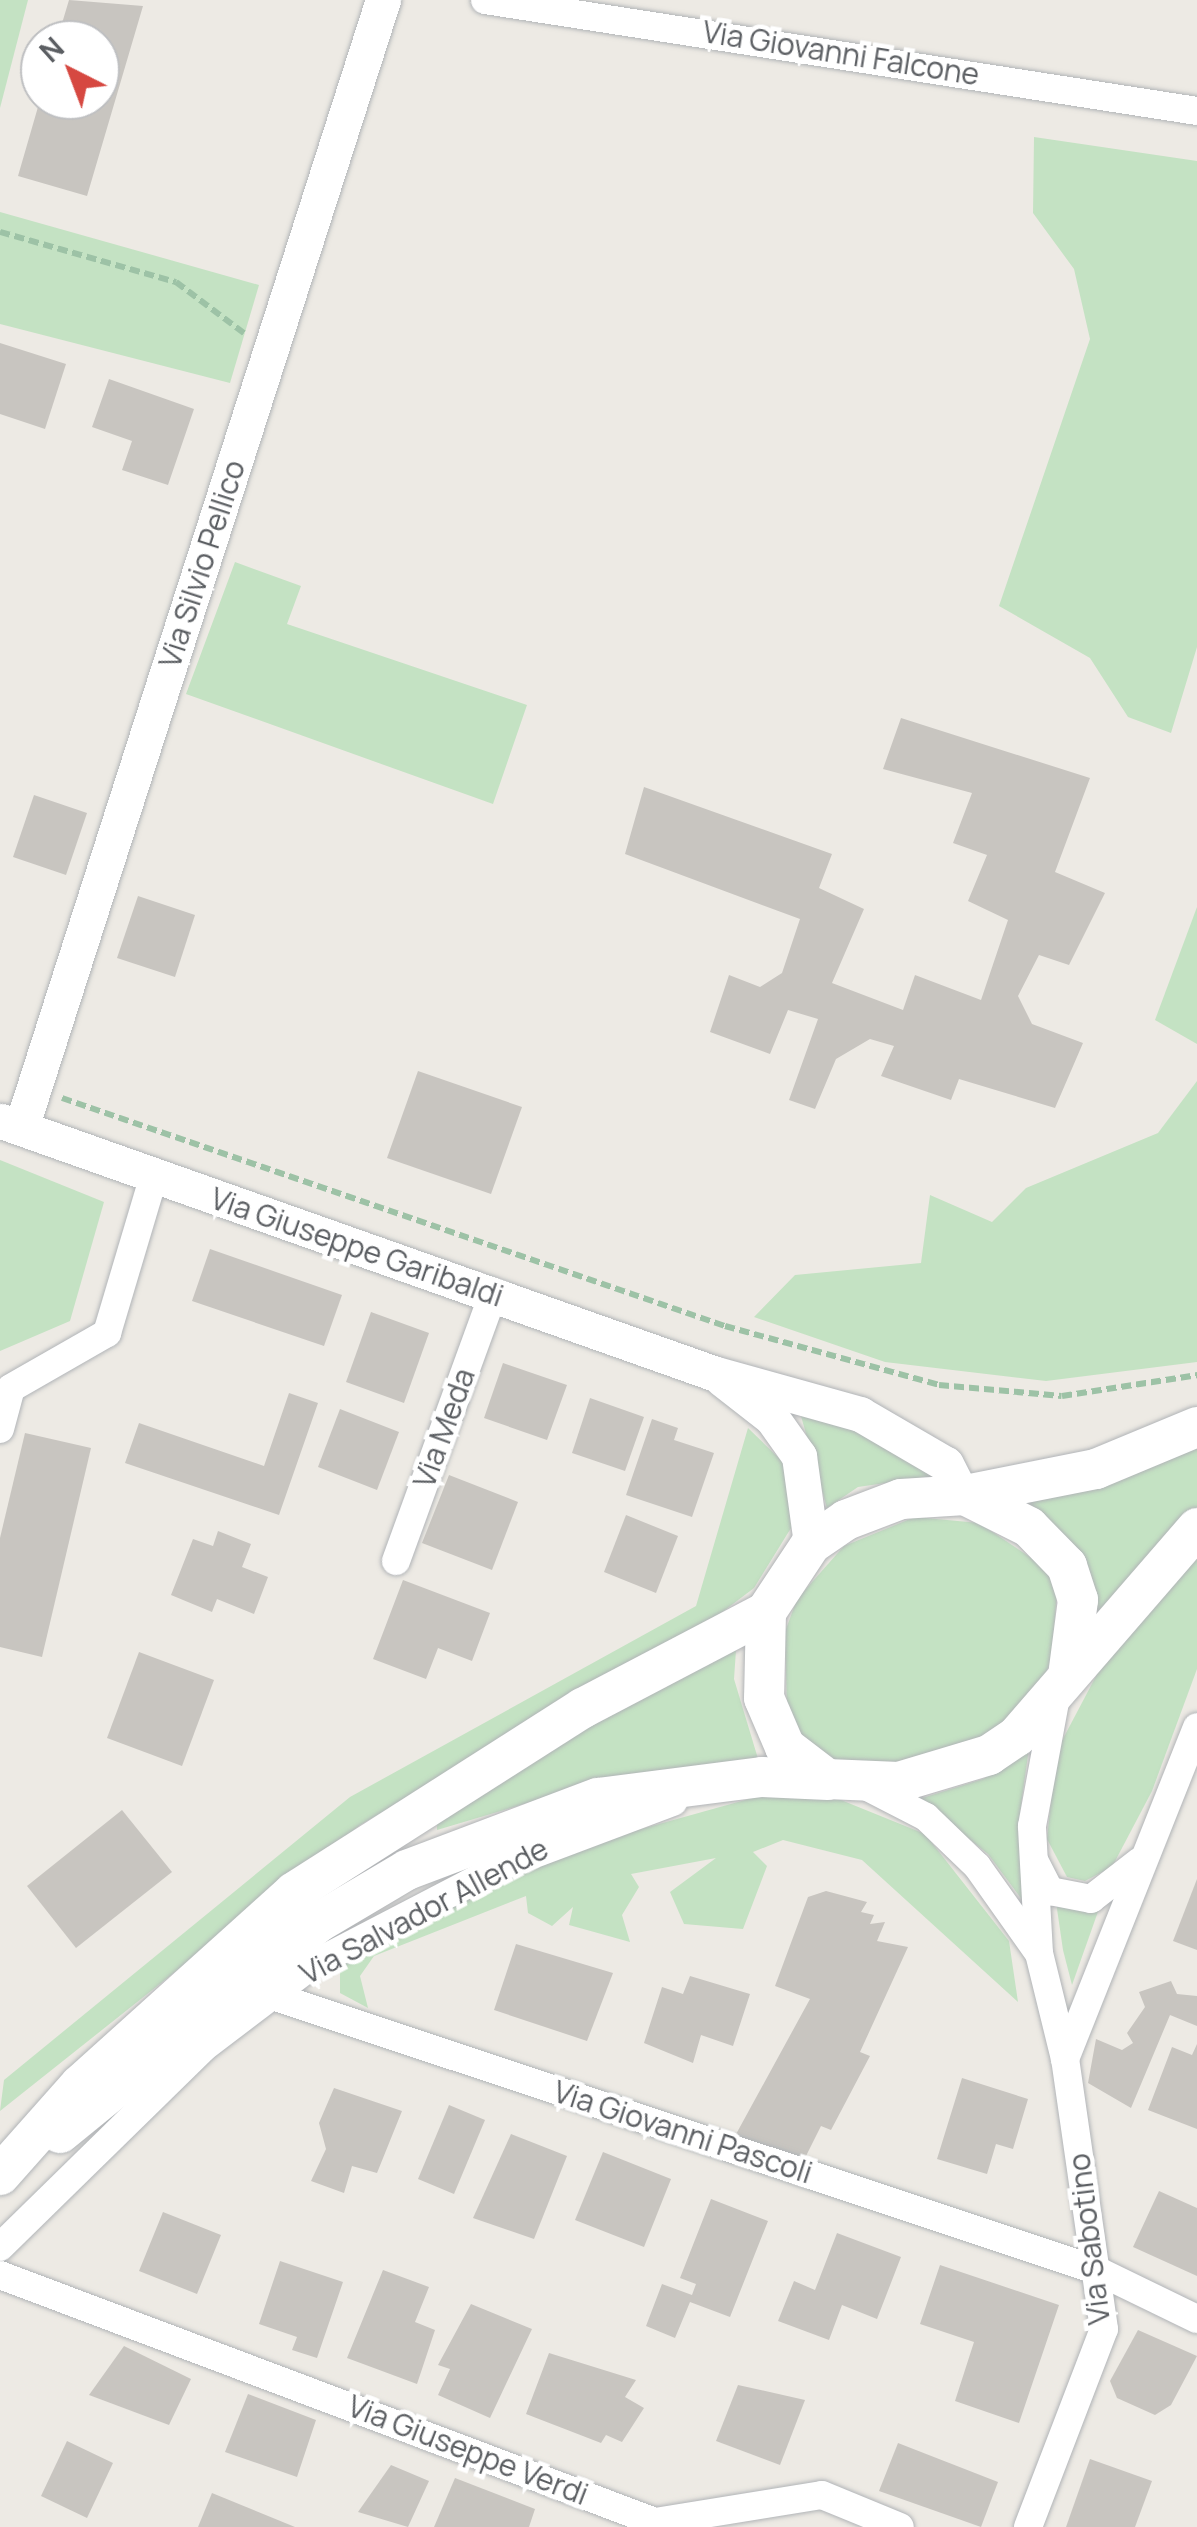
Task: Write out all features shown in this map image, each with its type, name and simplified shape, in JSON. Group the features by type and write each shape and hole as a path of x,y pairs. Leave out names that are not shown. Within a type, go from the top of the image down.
{"main road":[{"path":"0,2175 80,2085 294,1892 583,1708 766,1612 811,1544 874,1506 964,1496 1096,1469 1197,1427"},
{"path":"964,1496 1029,1527 1067,1566 1078,1600 1061,1689"},
{"path":"0,2175 319,1922 407,1870 598,1798 762,1777 852,1783 990,1756 1061,1689 1197,1528"},
{"path":"766,1612 770,1724 802,1764 852,1783"}],"street":[{"name":"Via Silvio Pellico","path":"11,1124 34,1088 383,0"},
{"name":"Via Giovanni Falcone","path":"485,0 1197,110"},
{"name":"Via Giuseppe Garibaldi","path":"11,1124 713,1373 860,1414 946,1464 964,1496"},
{"path":"0,1429 11,1388 106,1333 154,1175"},
{"name":"Via Meda","path":"396,1561 493,1295"},
{"name":"Via Giuseppe Garibaldi","path":"713,1373 772,1418 799,1456 811,1544"},
{"path":"1039,1953 1034,1796 1061,1689"},
{"name":"Via Sabotino","path":"1066,2059 1142,1860 1188,1790 1197,1727"},
{"name":"Via Salvador Allende","path":"7,2240 270,1995 544,1847 762,1777"},
{"path":"852,1783 926,1817 977,1866 1039,1953"},
{"path":"1033,1858 1050,1890 1091,1899 1142,1860"},
{"name":"Via Sabotino","path":"1028,2527 1104,2329 1066,2059 1039,1953"},
{"name":"Via Giovanni Pascoli","path":"270,1995 1096,2270 1197,2318"},
{"path":"7,2240 44,2286"},
{"name":"Via Giuseppe Verdi","path":"0,2275 44,2286 654,2522 822,2495 900,2527"}],"path":[{"path":"0,232 176,282 214,302 268,361"},
{"path":"34,1088 725,1326 939,1385 1062,1396 1197,1375"}],"green space":[{"path":"0,0 28,0 20,20 0,108"},
{"path":"1034,137 1197,161 1197,647 1171,733 1128,717 1090,658 999,606 1090,339 1074,269 1033,213"},
{"path":"0,212 259,285 230,383 0,324"},
{"path":"235,562 301,586 287,624 527,705 493,804 186,694"},
{"path":"1197,907 1197,1044 1155,1020"},
{"path":"1197,1081 1197,1362 1046,1381 885,1362 754,1317 795,1275 921,1263 930,1195 992,1222 1026,1188 1158,1133"},
{"path":"0,1160 104,1202 70,1321 0,1351"},
{"path":"799,1409 827,1415 940,1475 858,1487 827,1508"},
{"path":"748,1428 786,1465 791,1528 754,1588 696,1632 360,1825 0,2111 4,2080 350,1797 696,1606"},
{"path":"1197,1443 1197,1508 1099,1617 1086,1560 1017,1497"},
{"path":"915,1517 979,1523 1042,1565 1057,1589 1052,1658 1038,1691 981,1742 902,1769 827,1761 803,1745 787,1712 785,1632 797,1599 844,1546"},
{"path":"1197,1544 1197,1669 1152,1791 1112,1867 1085,1881 1067,1877 1047,1839 1056,1752 1114,1642"},
{"path":"736,1650 734,1679 759,1762 564,1792 437,1830 437,1819 555,1745"},
{"path":"1029,1748 1019,1820 1032,1913 988,1854 919,1799 983,1779"},
{"path":"763,1795 841,1800 925,1834 1009,1941 1018,2002 862,1860 783,1840 753,1852 767,1866 743,1929 684,1924 670,1892 716,1858 631,1874 639,1887 622,1915 630,1942 569,1925 573,1907 552,1926 528,1913 526,1896 374,1956 360,1976 368,2008 340,1993 340,1960 496,1883 591,1843"},
{"path":"1056,1902 1100,1906 1072,1985 1063,1950"}],"building":[{"path":"69,0 143,6 120,84 120,20 63,20"},
{"path":"34,120 109,120 87,196 18,176"},
{"path":"0,343 66,364 45,429 0,414"},
{"path":"109,379 194,409 168,485 122,470 132,441 92,427"},
{"path":"901,718 1090,778 1055,872 1105,893 1069,965 1039,955 1018,996 1032,1024 1083,1043 1055,1108 959,1079 951,1100 881,1076 894,1046 870,1039 836,1059 815,1109 789,1100 818,1019 788,1010 770,1054 710,1032 729,975 760,987 782,973 800,919 625,854 644,787 832,854 819,888 864,909 832,983 903,1010 915,975 981,1000 1008,920 968,901 987,855 953,843 972,793 883,769"},
{"path":"34,795 87,813 66,875 13,857"},
{"path":"138,896 195,915 175,977 117,958"},
{"path":"418,1071 522,1107 491,1194 387,1158"},
{"path":"210,1249 342,1295 324,1346 192,1301"},
{"path":"371,1312 429,1333 404,1403 346,1382"},
{"path":"503,1363 567,1385 547,1440 484,1418"},
{"path":"289,1393 318,1403 279,1515 125,1463 139,1423 264,1466"},
{"path":"590,1398 644,1417 625,1471 572,1453"},
{"path":"340,1409 399,1432 377,1490 318,1467"},
{"path":"652,1419 678,1428 674,1440 714,1453 692,1517 626,1495"},
{"path":"25,1433 91,1448 42,1657 0,1647 0,1538"},
{"path":"449,1475 518,1502 492,1570 422,1543"},
{"path":"626,1515 678,1536 656,1593 604,1572"},
{"path":"218,1531 251,1544 242,1567 268,1577 254,1614 217,1599 212,1612 171,1595 193,1539 213,1546"},
{"path":"403,1580 490,1613 472,1661 438,1648 426,1679 373,1659"},
{"path":"139,1652 214,1680 182,1766 107,1738"},
{"path":"122,1810 172,1872 76,1948 27,1886"},
{"path":"1197,1879 1197,1950 1173,1941"},
{"path":"826,1891 867,1902 861,1912 874,1915 870,1924 885,1922 877,1941 908,1947 860,2052 870,2056 831,2130 821,2126 805,2158 735,2136 810,1999 775,1986 808,1897"},
{"path":"516,1944 613,1973 587,2041 494,2010"},
{"path":"690,1976 750,1994 733,2046 701,2035 693,2063 644,2043 662,1987 683,1994"},
{"path":"1171,1981 1177,1994 1197,1996 1197,2026 1170,2015 1131,2108 1088,2083 1096,2039 1122,2050 1133,2043 1127,2033 1145,2007 1139,1992"},
{"path":"1197,2044 1197,2129 1148,2110 1172,2047 1192,2055"},
{"path":"962,2078 1028,2099 1013,2149 996,2144 987,2174 937,2159"},
{"path":"334,2088 402,2111 377,2173 352,2166 344,2193 311,2181 326,2149 319,2123"},
{"path":"449,2105 485,2120 454,2194 418,2179"},
{"path":"511,2134 567,2156 534,2239 473,2218"},
{"path":"603,2152 671,2179 644,2247 575,2220"},
{"path":"1159,2191 1197,2208 1197,2276 1133,2247"},
{"path":"711,2199 768,2221 730,2317 690,2302 675,2338 646,2326 662,2284 692,2295 696,2284 680,2278"},
{"path":"163,2212 221,2235 197,2294 139,2271"},
{"path":"837,2233 901,2257 877,2319 842,2305 829,2340 778,2321 794,2281 815,2290"},
{"path":"280,2261 343,2282 317,2358 292,2350 297,2337 259,2324"},
{"path":"940,2265 1059,2305 1019,2423 955,2401 974,2342 920,2324"},
{"path":"383,2270 429,2287 415,2322 435,2330 417,2384 347,2358"},
{"path":"471,2304 532,2329 490,2418 438,2395 450,2369 438,2365"},
{"path":"1138,2330 1197,2356 1171,2405 1155,2415 1117,2398 1110,2381"},
{"path":"124,2346 191,2379 169,2425 89,2395"},
{"path":"549,2353 636,2380 625,2397 644,2408 622,2442 606,2435 601,2443 526,2414"},
{"path":"738,2385 805,2400 780,2465 716,2441"},
{"path":"248,2394 316,2420 297,2477 225,2452"},
{"path":"67,2441 113,2463 87,2518 41,2496"},
{"path":"898,2443 998,2482 981,2527 879,2491"},
{"path":"1090,2459 1152,2481 1135,2527 1066,2527"},
{"path":"391,2465 429,2481 408,2527 358,2512"},
{"path":"455,2478 535,2509 529,2527 434,2527"},
{"path":"212,2493 295,2527 198,2527"}]}
